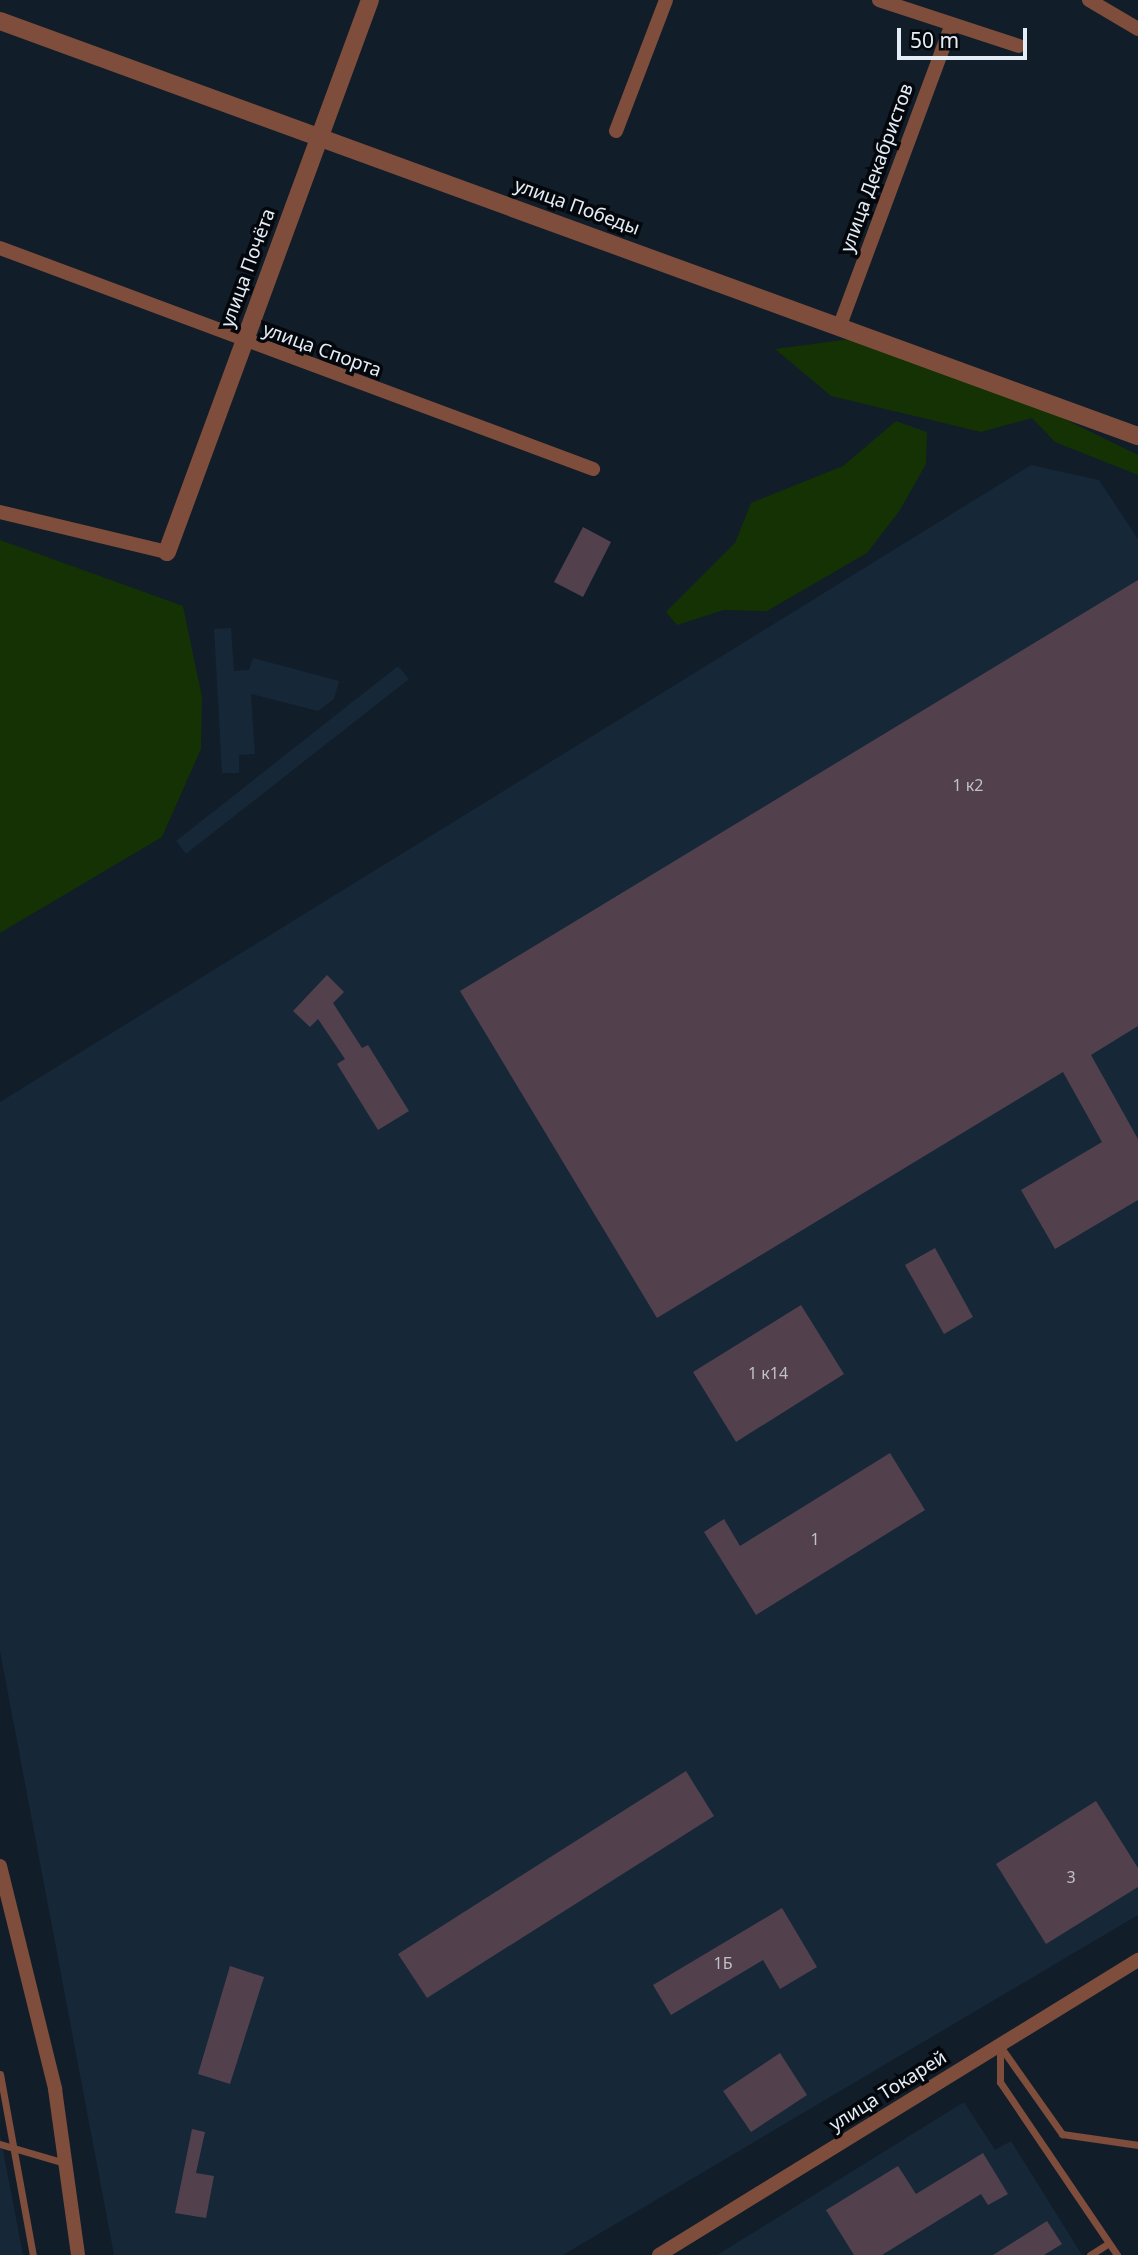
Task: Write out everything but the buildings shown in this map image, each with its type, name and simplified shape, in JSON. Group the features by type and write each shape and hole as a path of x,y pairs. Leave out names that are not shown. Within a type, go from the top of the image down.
{"street":[{"name":"улица Почёта","path":"167,552 370,0"},
{"path":"616,131 666,0"},
{"path":"879,0 951,26 1019,46"},
{"path":"1089,0 1138,29"},
{"name":"улица Победы","path":"0,21 840,325 1138,436"},
{"name":"улица Декабристов","path":"840,325 951,26"},
{"name":"улица Спорта","path":"0,248 244,342 593,469"},
{"path":"0,512 167,552"},
{"path":"0,1866 55,2089 78,2255"},
{"name":"улица Токарей","path":"659,2255 1138,1960"}],"lane":[{"path":"1000,2045 1062,2134 1138,2145"},
{"path":"1000,2045 1000,2082 1117,2255"},
{"path":"0,2074 11,2147 33,2255"},
{"path":"0,2144 65,2163"},
{"path":"1090,2255 1109,2243"}],"shaded area":[{"path":"1031,465 1099,480 1138,539 1138,1915 563,2255 114,2255 0,1651 0,1102"},
{"path":"231,628 234,671 249,670 253,658 339,681 334,699 318,711 251,694 255,754 239,755 239,773 222,773 214,629"},
{"path":"398,666 409,679 186,854 176,841"},
{"path":"964,2102 995,2150 1011,2141 1082,2255 717,2255"},
{"path":"0,2134 23,2255 0,2255"}],"green space":[{"path":"850,339 1050,412 1138,455 1138,475 1055,442 1032,418 981,432 831,396 775,349"},
{"path":"896,421 927,432 926,464 900,510 867,553 767,611 724,610 677,625 666,612 735,543 751,503 843,466"},
{"path":"0,540 183,606 202,697 201,749 162,837 0,933"}]}
